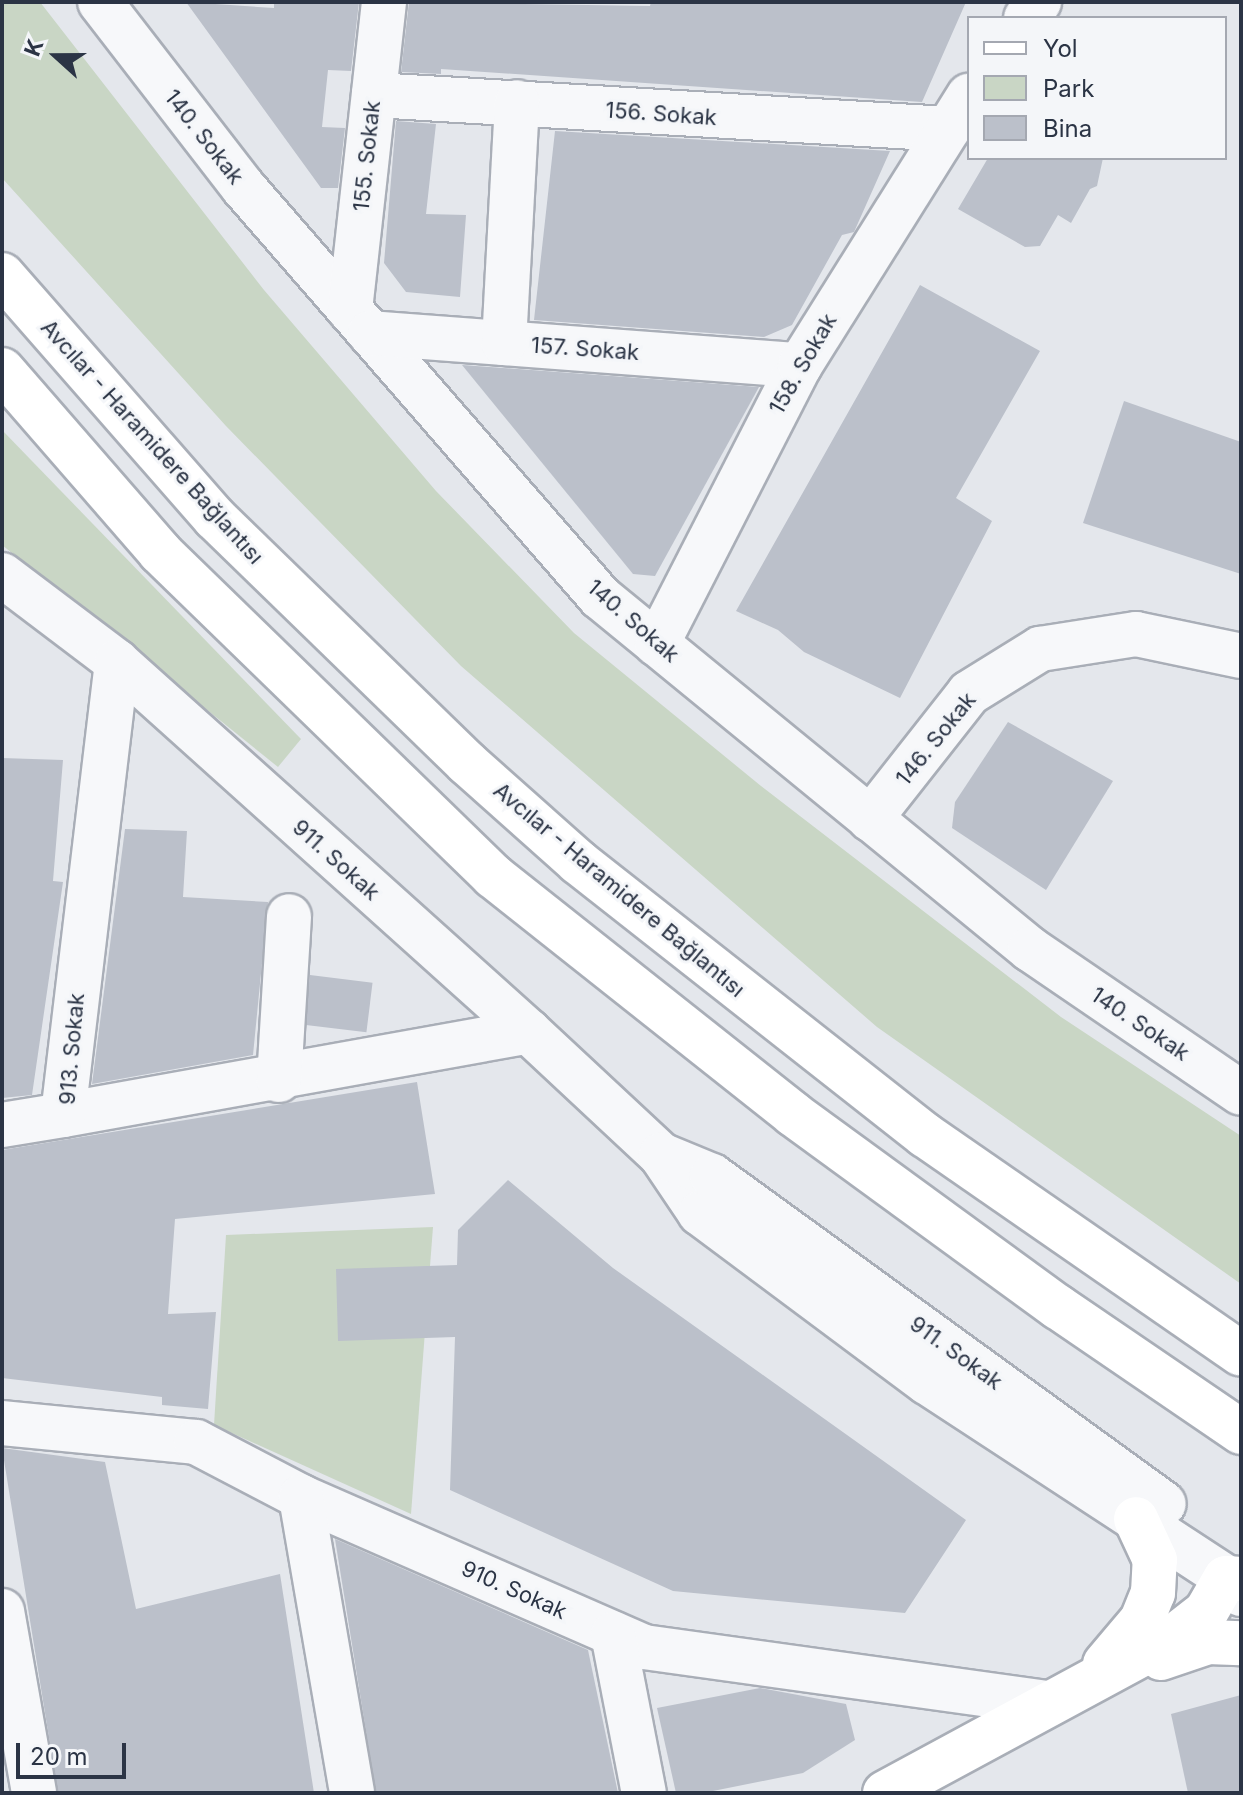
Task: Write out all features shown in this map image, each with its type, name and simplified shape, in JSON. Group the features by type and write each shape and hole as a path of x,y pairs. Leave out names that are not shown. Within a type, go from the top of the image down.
{"main road":[{"name":"Avcılar - Haramidere Bağlantısı","path":"2,275 215,518 467,763 578,862 925,1135 1241,1354"},
{"path":"2,370 160,552 493,876 793,1114 1058,1307 1241,1432"},
{"path":"1082,1682 1119,1654 1153,1593 1155,1560 1136,1519"},
{"path":"885,1793 1082,1682 1175,1636 1236,1584"},
{"path":"1082,1682 1208,1642 1241,1643"}],"street":[{"name":"140. Sokak","path":"100,2 243,187 600,597 1030,949 1241,1093"},
{"name":"155. Sokak","path":"360,322 374,95 384,2"},
{"name":"156. Sokak","path":"374,95 517,102 662,116 958,112"},
{"path":"504,343 517,102"},
{"name":"158. Sokak","path":"657,644 800,365 958,112"},
{"name":"157. Sokak","path":"360,322 504,343 800,365"},
{"name":"911. Sokak","path":"2,575 117,662 528,1031 661,1155 711,1222 927,1382 1236,1584"},
{"name":"146. Sokak","path":"870,819 969,693 1040,649 1136,634 1241,656"},
{"name":"913. Sokak","path":"117,662 63,1115 279,1080 528,1031"},
{"path":"279,1080 289,916"},
{"path":"2,1125 63,1115"},
{"name":"911. Sokak","path":"661,1155 712,1176 1164,1503 1205,1536 1236,1584"},
{"name":"910. Sokak","path":"2,1423 196,1442 301,1497 644,1647 1045,1703"},
{"path":"301,1497 352,1793"},
{"path":"2,1611 34,1793"},
{"path":"613,1634 644,1793"}],"green space":[{"path":"2,2 40,2 264,290 436,491 574,633 761,786 1061,1017 1241,1136 1241,1284 877,1027 461,666 226,426 2,178"},
{"path":"2,430 301,739 278,767 2,545"},
{"path":"433,1227 411,1514 214,1425 226,1235"}],"building":[{"path":"186,2 274,8 274,2 359,2 351,71 328,70 322,127 345,128 338,188 321,188"},
{"path":"409,2 650,6 651,2 966,2 922,102 441,69 441,74 401,72"},
{"path":"396,121 436,124 426,214 466,215 460,297 406,292 384,263"},
{"path":"555,131 890,151 854,232 842,235 792,325 764,337 534,320"},
{"path":"987,160 1103,160 1097,186 1090,189 1071,223 1058,215 1040,246 1025,247 958,209"},
{"path":"920,285 1040,351 956,498 992,521 900,698 804,652 778,630 736,611"},
{"path":"462,365 759,387 655,576 633,574"},
{"path":"1124,401 1241,442 1241,574 1083,523"},
{"path":"1008,722 1113,781 1046,890 952,828 955,802"},
{"path":"2,758 63,760 53,881 63,882 32,1095 2,1098"},
{"path":"125,829 187,831 183,897 268,902 253,1055 92,1084"},
{"path":"310,975 373,983 366,1032 304,1025"},
{"path":"417,1082 435,1194 175,1219 168,1314 216,1312 208,1409 162,1405 162,1397 2,1378 2,1150"},
{"path":"508,1180 613,1268 966,1520 905,1613 673,1591 450,1490 455,1337 338,1341 336,1269 457,1265 458,1230"},
{"path":"2,1448 105,1462 136,1609 280,1574 314,1793 58,1793"},
{"path":"335,1539 588,1650 618,1793 376,1793"},
{"path":"760,1688 846,1704 855,1740 803,1773 703,1793 676,1793 657,1708"},
{"path":"1241,1695 1241,1793 1188,1793 1171,1714"}]}
